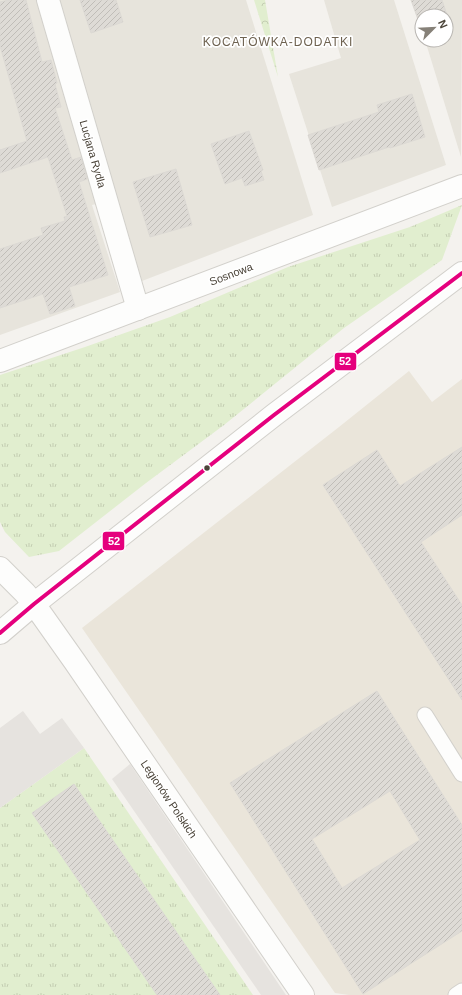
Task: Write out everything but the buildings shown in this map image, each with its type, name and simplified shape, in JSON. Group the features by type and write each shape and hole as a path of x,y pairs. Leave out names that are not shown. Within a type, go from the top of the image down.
{"street":[{"name":"Lucjana Rydla","path":"48,0 138,309"},
{"name":"Sosnowa","path":"0,362 462,186"},
{"path":"0,633 34,604 274,415 462,273"},
{"name":"Legionów Polskich","path":"0,568 34,604 303,995"}],"lane":[{"path":"425,715 462,774"},
{"path":"456,995 462,992"}],"shaded area":[{"path":"0,0 41,0 100,203 92,205 120,292 0,335"},
{"path":"56,0 246,0 313,215 142,281"},
{"path":"324,0 394,0 446,165 332,207 289,74 341,58"},
{"path":"412,0 462,0 461,157 427,48 454,48 454,8 414,8"},
{"path":"409,371 432,402 462,379 462,995 349,995 335,993 82,628"},
{"path":"23,711 40,734 62,718 84,748 0,808 0,728"},
{"path":"130,764 286,995 261,995 112,779"}],"green space":[{"path":"254,0 265,0 278,77"},
{"path":"462,205 442,260 344,328 224,425 146,483 59,551 29,557 5,532 0,522 0,375 170,317 288,267 410,227"},
{"path":"84,748 253,995 0,995 0,808"}],"transit line":[{"name":"52","path":"0,633 34,604 274,415 462,273"}],"district":[{"name":"KOCATÓWKA-DODATKI","path":"278,42"}]}
